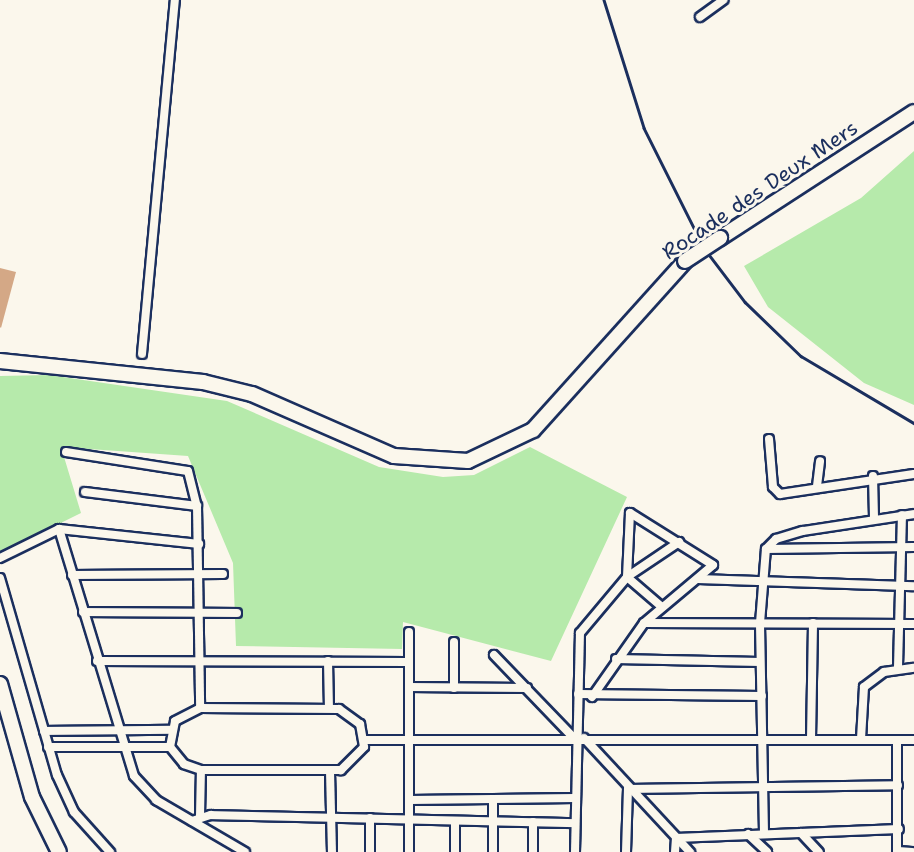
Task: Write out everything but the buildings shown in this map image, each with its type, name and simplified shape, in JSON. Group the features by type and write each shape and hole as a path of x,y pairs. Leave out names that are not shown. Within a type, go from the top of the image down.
{"highway":[{"name":"Rocade des Deux Mers","path":"0,361 202,382 252,394 394,456 468,461 533,430 685,261 914,112"},
{"path":"0,684 32,797 59,852"}],"street":[{"path":"142,354 175,0"},
{"path":"700,17 723,0"},
{"path":"769,439 775,491 873,476 914,474"},
{"path":"66,452 179,464 188,471 197,506 199,544 200,708"},
{"path":"817,486 820,461"},
{"path":"873,476 874,518"},
{"path":"85,492 197,506"},
{"path":"592,696 644,623 698,579 712,564 680,542 628,514 627,577"},
{"path":"764,833 760,623 766,549 785,536 874,518 914,514"},
{"path":"898,667 903,625 902,515"},
{"path":"0,558 59,529 199,544"},
{"path":"59,529 121,748 146,792 245,852"},
{"path":"575,852 580,633 627,577 680,542"},
{"path":"766,549 914,547"},
{"path":"72,575 223,574"},
{"path":"627,577 662,607"},
{"path":"0,578 48,747 74,812 110,852"},
{"path":"698,579 761,585 914,586"},
{"path":"83,612 237,613"},
{"path":"644,623 914,624"},
{"path":"811,739 813,623"},
{"path":"409,852 410,632"},
{"path":"454,642 454,688"},
{"path":"494,655 690,852"},
{"path":"616,659 760,662"},
{"path":"97,661 409,662"},
{"path":"328,661 329,707"},
{"path":"861,739 862,692 898,667 914,668"},
{"path":"409,687 527,688"},
{"path":"578,694 762,696"},
{"path":"329,707 354,716 364,740 351,765 330,771 201,770 184,764 170,747 171,730 183,713 200,708 329,707"},
{"path":"44,731 171,730"},
{"path":"364,740 764,737 914,740"},
{"path":"897,740 897,852 912,852"},
{"path":"48,747 170,747"},
{"path":"200,816 201,770"},
{"path":"330,771 332,852"},
{"path":"628,789 898,785"},
{"path":"625,852 628,789"},
{"path":"493,799 493,852"},
{"path":"410,800 575,799"},
{"path":"192,821 200,816 574,823"},
{"path":"370,818 370,852"},
{"path":"454,852 456,821"},
{"path":"533,821 533,852"},
{"path":"676,838 899,830"},
{"path":"801,833 819,852"},
{"path":"748,834 767,852"},
{"path":"675,852 676,838"}],"green space":[{"path":"914,151 914,405 864,383 768,307 744,266 861,198"},
{"path":"49,375 227,401 379,467 443,477 474,475 530,447 627,497 551,661 403,622 402,649 236,646 233,563 188,456 61,447 81,513 0,553 0,376"}],"railway":[{"path":"604,0 644,128 704,248 745,302 801,356 914,423"}]}
